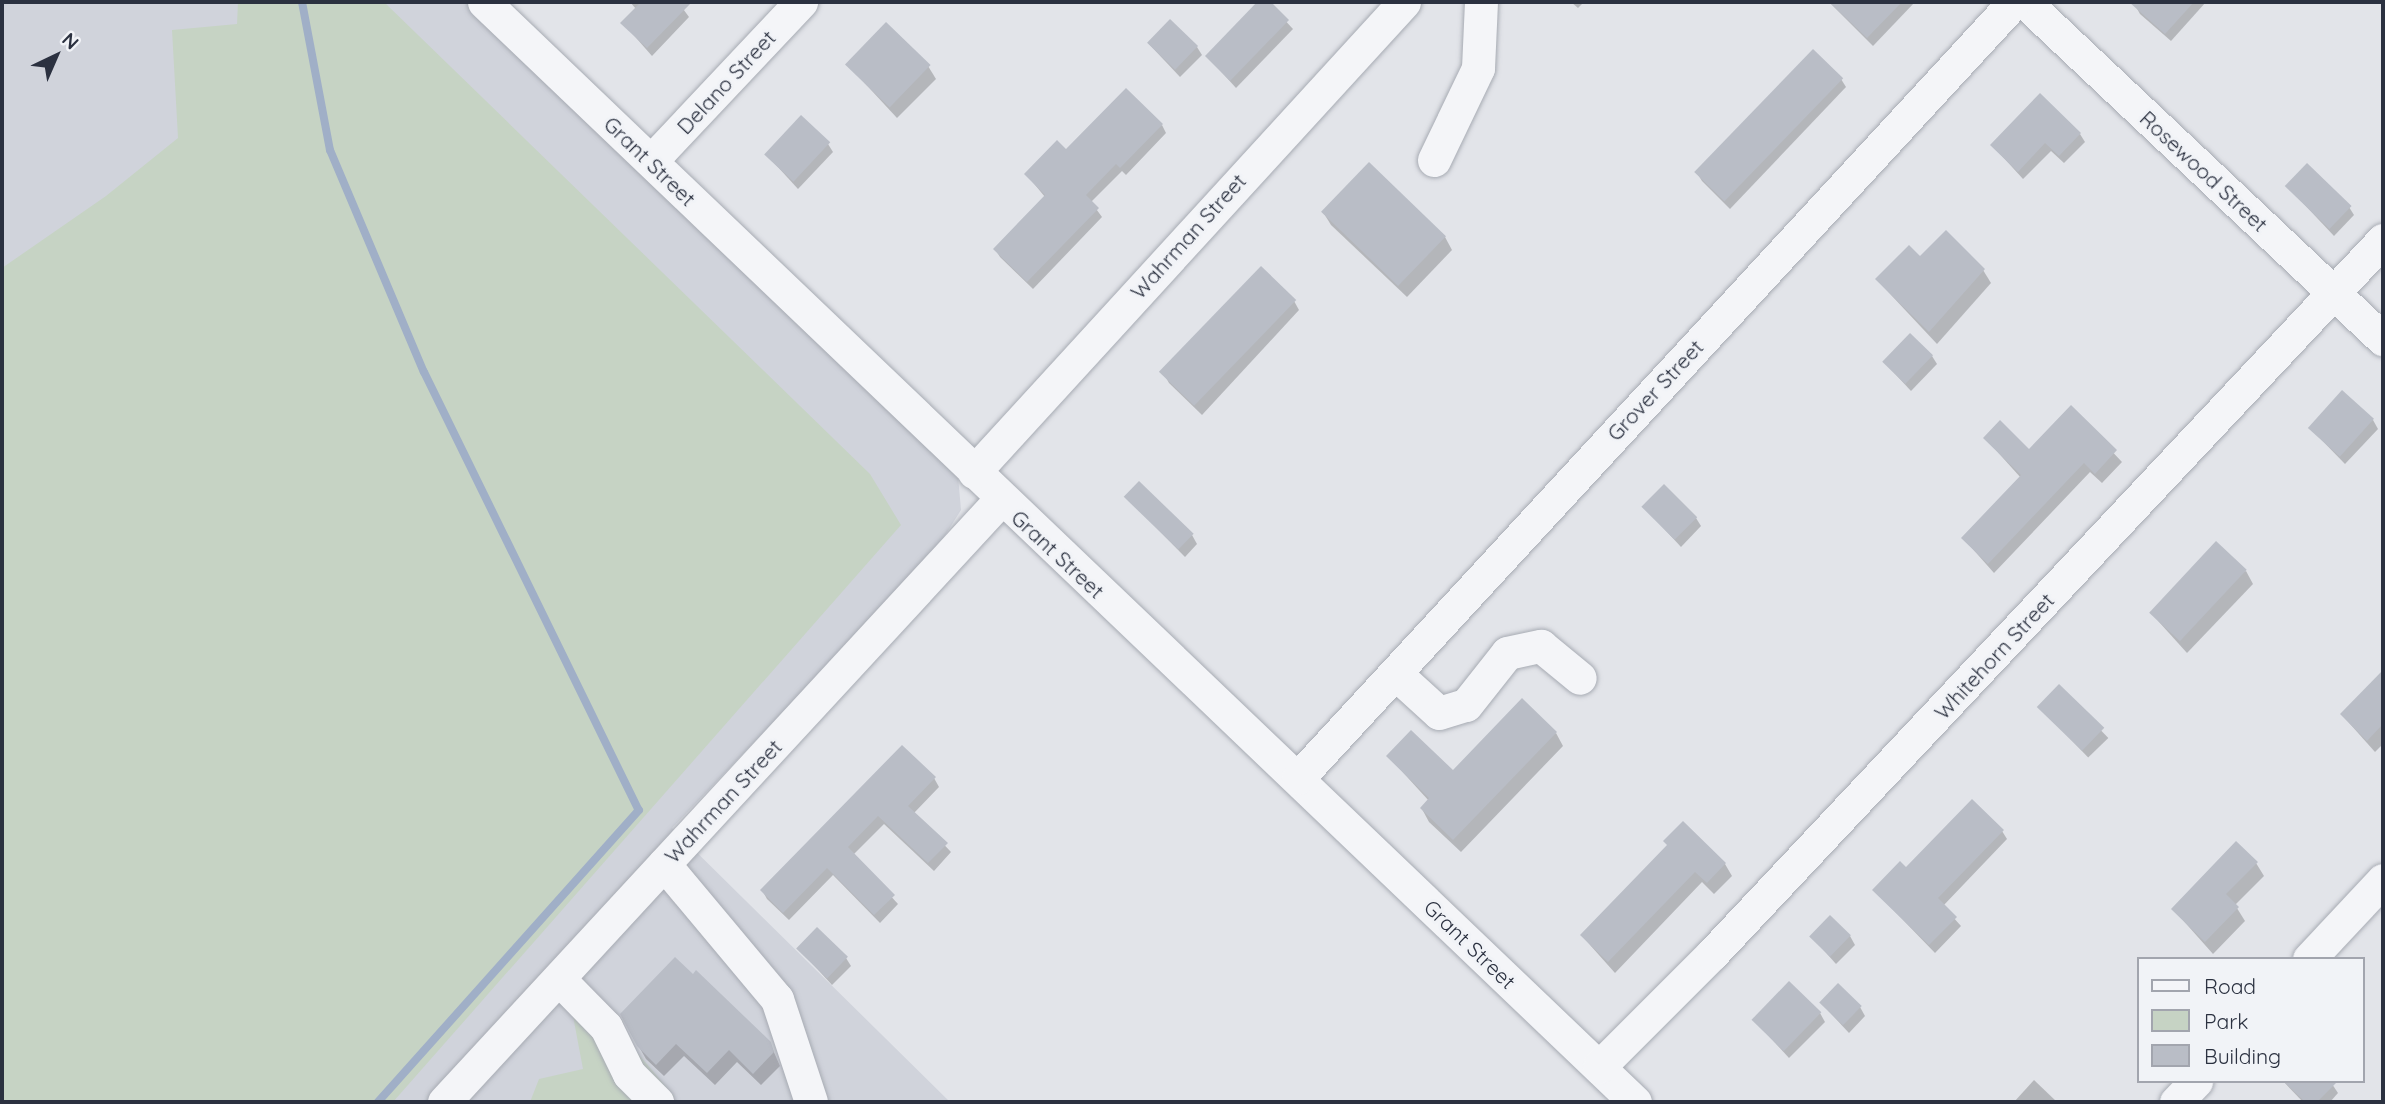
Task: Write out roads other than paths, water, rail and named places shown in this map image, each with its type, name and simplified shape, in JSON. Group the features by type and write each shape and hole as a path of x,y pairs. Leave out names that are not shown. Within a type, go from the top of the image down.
{"street":[{"name":"Grant Street","path":"484,2 1001,499 1298,778 1636,1102"},
{"name":"Delano Street","path":"651,161 801,2"},
{"name":"Wahrman Street","path":"974,472 1404,2"},
{"path":"1434,160 1478,68 1481,2"},
{"name":"Grover Street","path":"1298,778 2014,2"},
{"name":"Rosewood Street","path":"2025,2 2383,339"},
{"name":"Whitehorn Street","path":"1599,1067 1712,954 2383,240"},
{"name":"Wahrman Street","path":"444,1102 1001,499"},
{"path":"1395,673 1439,713 1466,705 1507,653 1541,646 1580,678"},
{"path":"664,864 776,999 811,1102"},
{"path":"2311,957 2383,880"},
{"path":"559,979 606,1027 629,1074 657,1102"},
{"path":"2176,1102 2194,1083"}],"waterway":[{"path":"302,2 330,150 424,372 639,810 378,1102"}]}
